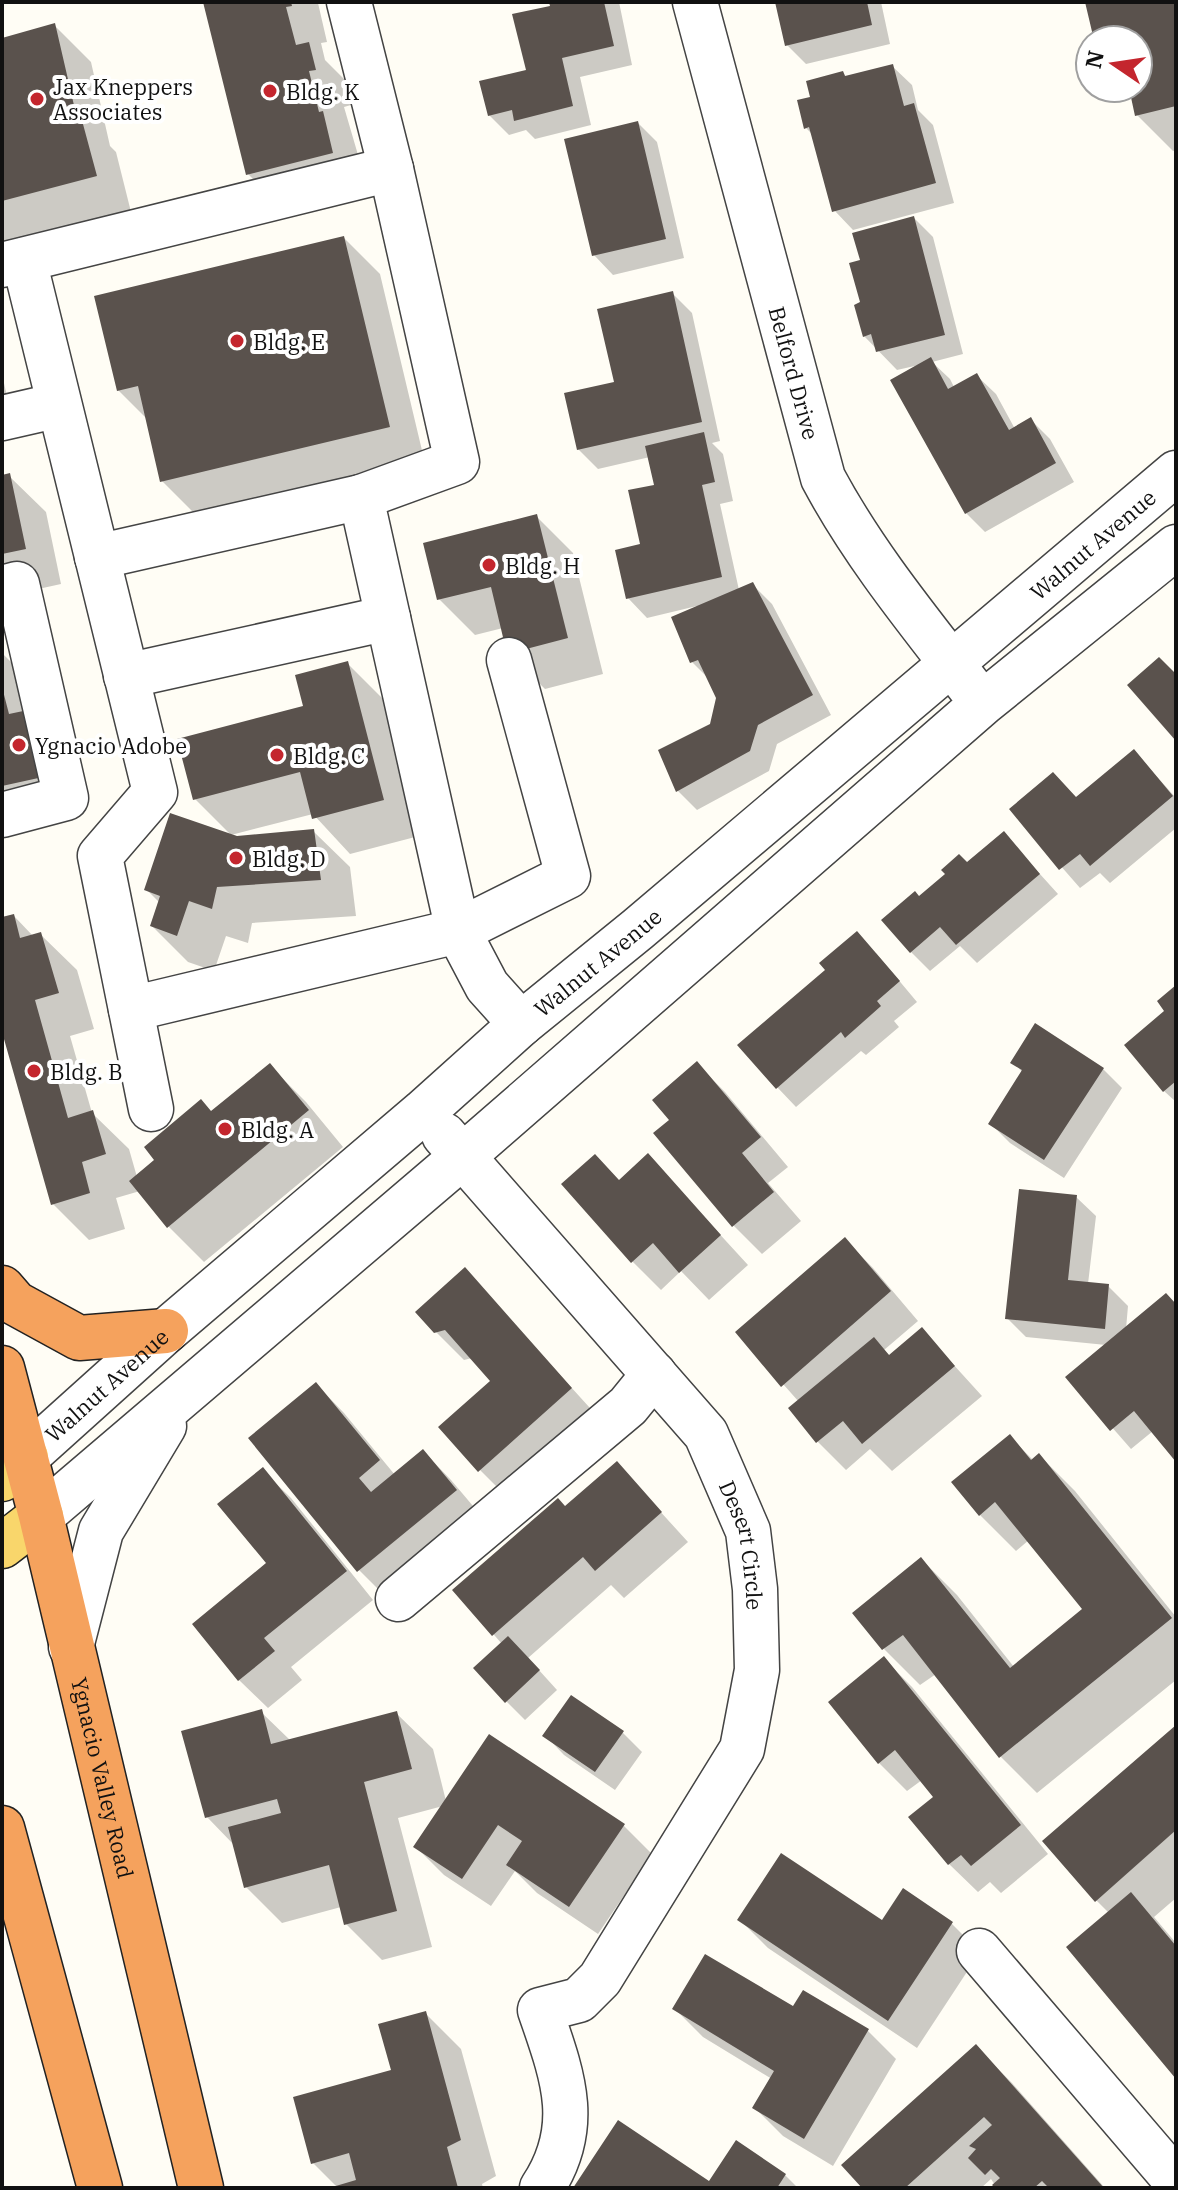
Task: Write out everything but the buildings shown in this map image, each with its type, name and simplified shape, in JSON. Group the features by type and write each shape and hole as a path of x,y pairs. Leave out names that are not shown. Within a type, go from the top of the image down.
{"highway":[{"path":"2,1288 15,1303 79,1338 166,1331"},
{"name":"Ygnacio Valley Road","path":"2,1368 14,1468 41,1516 201,2188"},
{"path":"2,1828 100,2188"},
{"path":"2,1913 72,2086"}],"main road":[{"path":"2,1546 41,1516"}],"street":[{"path":"97,557 361,497 457,462 391,169 349,2"},
{"name":"Belford Drive","path":"695,2 823,478 845,519 983,703"},
{"path":"151,1109 100,856 155,792 59,405 13,263 391,169"},
{"path":"2,418 59,405"},
{"name":"Walnut Avenue","path":"14,1468 166,1331 423,1112 521,1024 638,929 1176,473"},
{"path":"361,497 458,931 487,986 521,1024"},
{"path":"41,1516 463,1156 983,703 1176,547"},
{"path":"2,588 17,584 66,798 2,815"},
{"path":"126,676 388,618"},
{"path":"131,1009 458,931 568,876 509,660"},
{"name":"Desert Circle","path":"423,1112 706,1434 748,1531 755,1589 757,1670 742,1749 600,1979 579,2000 540,2010 563,2077 566,2127 556,2167 542,2188"},
{"path":"398,1599 628,1406 654,1374"},
{"path":"71,1647 101,1531 183,1395"},
{"path":"979,1951 1176,2181"}],"place":[{"name":"Bldg. K","path":"270,91"},
{"name":"Jax Kneppers Associates","path":"37,99"},
{"name":"Bldg. E","path":"237,341"},
{"name":"Bldg. H","path":"489,565"},
{"name":"Ygnacio Adobe","path":"19,745"},
{"name":"Bldg. C","path":"277,755"},
{"name":"Bldg. D","path":"236,858"},
{"name":"Bldg. B","path":"34,1071"},
{"name":"Bldg. A","path":"225,1129"}]}
